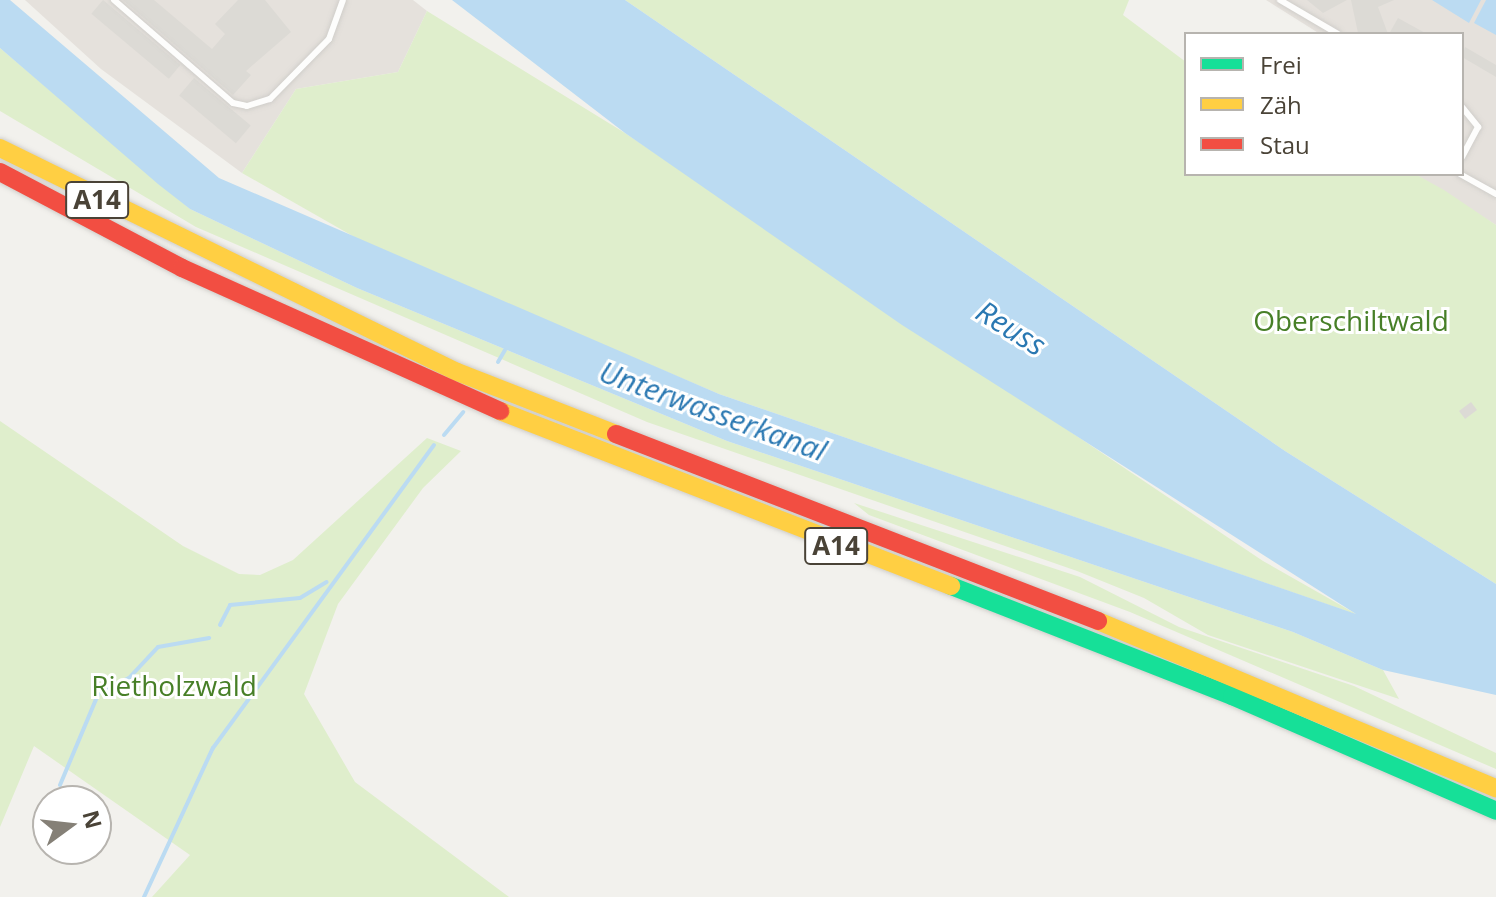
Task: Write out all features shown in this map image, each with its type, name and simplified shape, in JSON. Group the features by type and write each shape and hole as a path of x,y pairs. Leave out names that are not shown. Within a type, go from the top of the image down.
{"highway":[{"name":"A14","path":"0,148 196,250 457,372 1260,684 1496,788"},
{"name":"A14","path":"0,172 194,274 449,391 1246,702 1496,811"}],"lane":[{"path":"114,0 233,103 247,106 270,99 329,39 343,0"},
{"path":"1280,0 1335,32"},
{"path":"1464,110 1478,127 1464,153"},
{"path":"1464,176 1496,194"}],"shaded area":[{"path":"25,0 413,0 427,11 398,72 296,89 242,173 101,69"},
{"path":"1266,0 1496,0 1496,225 1418,176 1464,176 1464,32 1317,32"}],"green space":[{"name":"Oberschiltwald","path":"625,0 1129,0 1123,15 1184,61 1184,176 1419,176 1496,225 1496,584 1285,451"},
{"path":"427,11 625,133 1263,561 1358,615 719,394 372,247 242,173 296,89 398,72"},
{"path":"0,48 190,209 357,288 727,441 1293,632 1383,670 1399,699 1208,635 1144,598 1077,571 647,422 196,227 0,111"},
{"name":"Rietholzwald","path":"0,421 183,546 239,574 260,575 293,560 427,438 461,451 423,488 338,604 304,694 355,782 509,897 152,897 190,855 112,800 112,785 90,785 34,746 0,827"},
{"path":"854,503 1080,577 1179,627 1354,686 1496,753 1496,769 1130,612 869,515"}],"water":[{"path":"0,0 10,0 219,178 719,394 1356,614 902,325 625,133 452,0 625,0 1285,451 1496,584 1496,695 1383,670 1293,632 727,441 357,288 190,209 158,184 0,48"},
{"path":"1432,0 1481,0 1469,23"},
{"path":"1486,0 1496,0 1496,35 1474,23"}],"building":[{"path":"103,0 180,65 169,79 91,14"},
{"path":"123,0 154,0 212,49 225,34 215,24 238,0 265,0 291,32 246,71 251,75 233,95"},
{"path":"1307,0 1347,0 1323,13"},
{"path":"1351,0 1394,0 1378,7 1387,32 1358,32"},
{"path":"1398,18 1423,32 1390,32"},
{"path":"1465,47 1496,65 1496,77 1464,58"},
{"path":"194,78 251,126 236,143 179,96"},
{"path":"1471,402 1477,410 1465,419 1459,411"}],"waterway":[{"path":"498,362 505,350"},
{"path":"444,435 463,412"},
{"path":"144,897 213,748 434,445"},
{"path":"220,625 230,605 300,598 327,582"},
{"path":"60,785 99,692 129,678 158,647 209,638"}],"traffic: fast":[{"path":"951,586 1232,696 1496,811"}],"traffic: slow":[{"path":"0,148 457,372 616,434"},
{"path":"500,411 951,586"},
{"path":"1098,621 1496,788"}],"traffic: jam":[{"path":"0,172 182,268 500,411"},
{"path":"616,434 1098,621"}],"water label":[{"name":"Reuss","path":"1011,328"},
{"name":"Unterwasserkanal","path":"713,411"}]}
